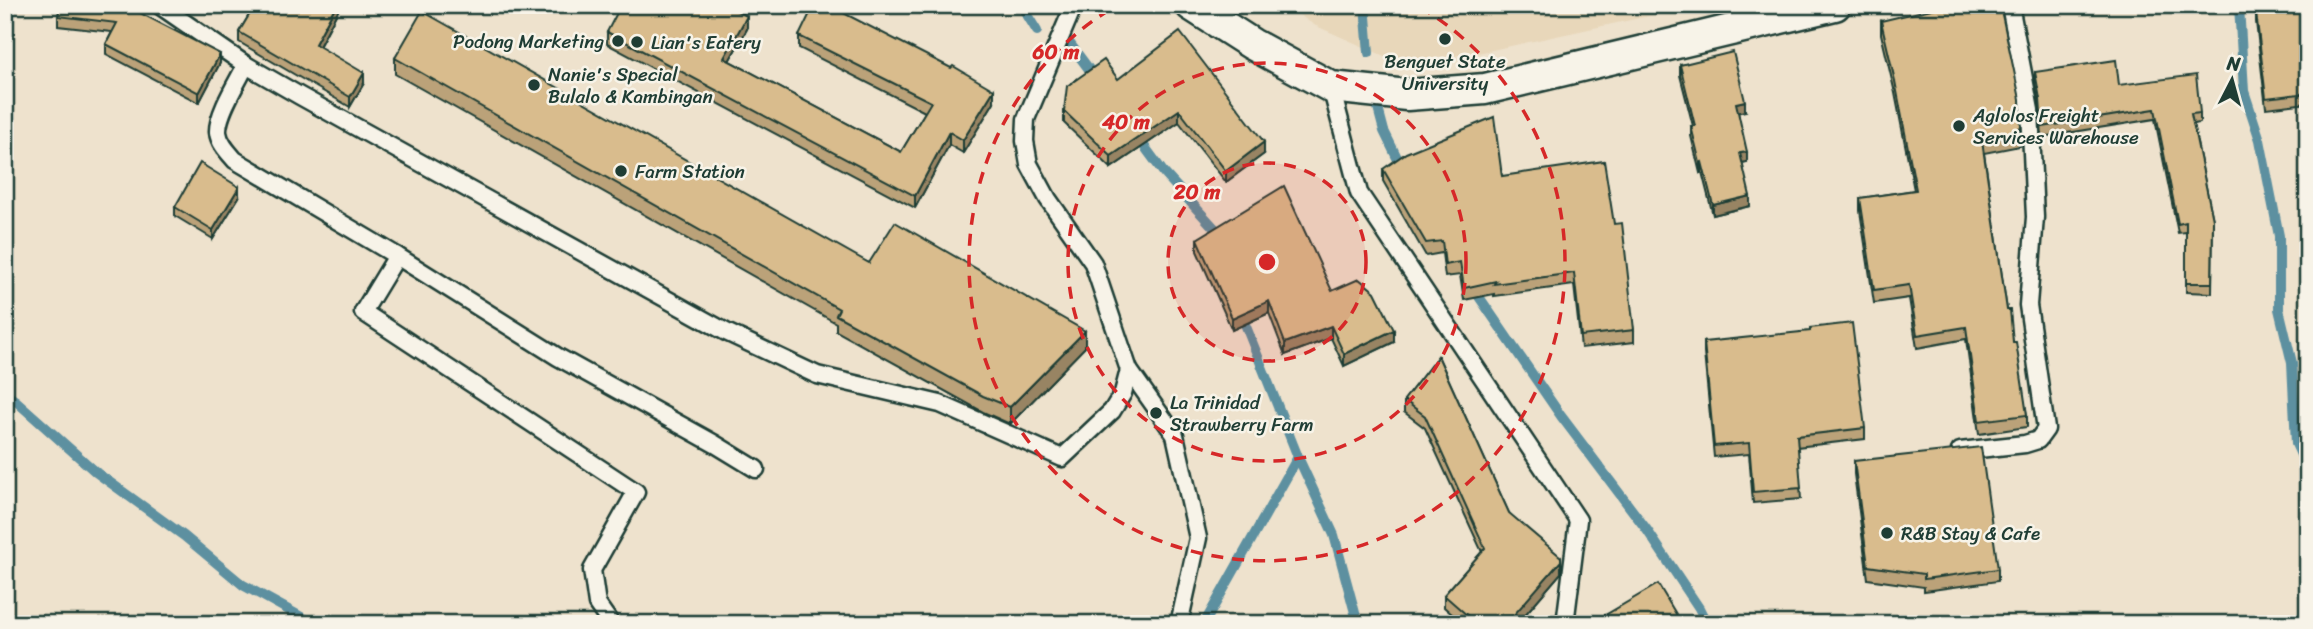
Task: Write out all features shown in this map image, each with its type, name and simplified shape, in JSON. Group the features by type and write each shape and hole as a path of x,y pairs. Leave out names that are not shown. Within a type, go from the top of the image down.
{"street":[{"path":"1191,5 1252,44 1331,87 1407,95 1485,89 1835,5"}],"lane":[{"path":"159,5 246,65 726,331 817,375 940,404 1062,458 1112,411 1123,393 1129,370"},
{"path":"1074,5 1026,119 1025,141 1029,164 1048,199 1093,263 1129,370 1175,435 1198,538 1179,624"},
{"path":"1950,453 2025,444 2038,440 2046,429 2028,305 2035,217 2031,110 2010,5"},
{"path":"246,65 220,119 218,131 222,144 235,160 397,256 558,357 756,469"},
{"path":"1331,87 1359,193 1578,520 1566,624"},
{"path":"397,256 363,312 636,492 592,570 597,604 611,624"}],"shaded area":[{"name":"Benguet State University","path":"1285,5 1700,5 1478,53 1398,62 1314,25"}],"building":[{"path":"60,5 125,5 220,54 199,93 106,44 117,23 58,16"},
{"path":"255,5 336,5 315,44 364,73 350,97 239,32"},
{"path":"621,5 726,5 747,16 724,58 901,152 931,102 799,36 814,5 828,5 951,68 953,66 994,90 963,140 949,132 915,196 607,32"},
{"path":"1948,5 2000,5 2020,99 2020,134 1982,141 2007,310 2010,310 2013,342 2016,342 2027,415 1979,421 1966,327 1917,335 1909,285 1874,290 1860,198 1916,190 1881,21"},
{"path":"2308,6 2308,93 2266,98 2256,12"},
{"path":"422,11 869,263 895,222 1085,331 1010,407 983,396 836,315 839,309 395,58"},
{"path":"1180,32 1264,142 1226,171 1179,110 1111,156 1064,111 1067,86 1104,60 1118,79"},
{"path":"1733,52 1745,101 1736,103 1747,152 1740,153 1750,196 1713,205 1691,126 1695,126 1680,65"},
{"path":"2116,60 2119,85 2196,75 2200,113 2191,114 2213,220 2212,283 2186,283 2186,222 2178,224 2155,109 2042,127 2035,72"},
{"path":"1494,117 1502,176 1604,161 1614,224 1622,223 1634,330 1581,336 1574,273 1494,284 1496,281 1464,288 1460,262 1445,265 1442,241 1426,243 1383,169 1406,153"},
{"path":"200,163 239,187 213,230 175,207"},
{"path":"1284,186 1332,291 1359,279 1375,292 1394,330 1344,354 1331,326 1285,343 1269,301 1232,318 1197,239"},
{"path":"1852,323 1865,428 1797,436 1801,488 1753,492 1749,443 1714,446 1704,342 1810,331 1810,328"},
{"path":"1438,356 1509,513 1561,557 1561,561 1506,624 1477,624 1444,595 1485,548 1425,416 1404,400"},
{"path":"1981,447 1998,569 1924,579 1924,574 1868,566 1854,461"},
{"path":"1658,584 1682,624 1599,624 1597,620"}],"waterway":[{"path":"1021,5 1037,31"},
{"path":"1365,5 1369,53"},
{"path":"2239,5 2244,91 2260,140 2279,236 2279,309 2292,363 2296,444 2308,470"},
{"path":"1068,41 1097,80"},
{"path":"1375,97 1384,131 1403,170"},
{"path":"1136,135 1164,173 1218,232 1218,241"},
{"path":"1473,288 1561,416 1647,530 1707,624"},
{"path":"1241,314 1298,457 1334,535 1358,624"},
{"path":"5,394 97,473 184,536 243,585 314,624"},
{"path":"1204,624 1298,457"}],"place":[{"name":"Benguet State University","path":"1445,39"},
{"name":"Podong Marketing","path":"618,41"},
{"name":"Lian's Eatery","path":"637,42"},
{"name":"Nanie's Special Bulalo & Kambingan","path":"534,85"},
{"name":"Aglolos Freight Services Warehouse","path":"1959,126"},
{"name":"Farm Station","path":"621,171"},
{"name":"La Trinidad Strawberry Farm","path":"1156,413"},
{"name":"R&B Stay & Cafe","path":"1887,533"}]}
